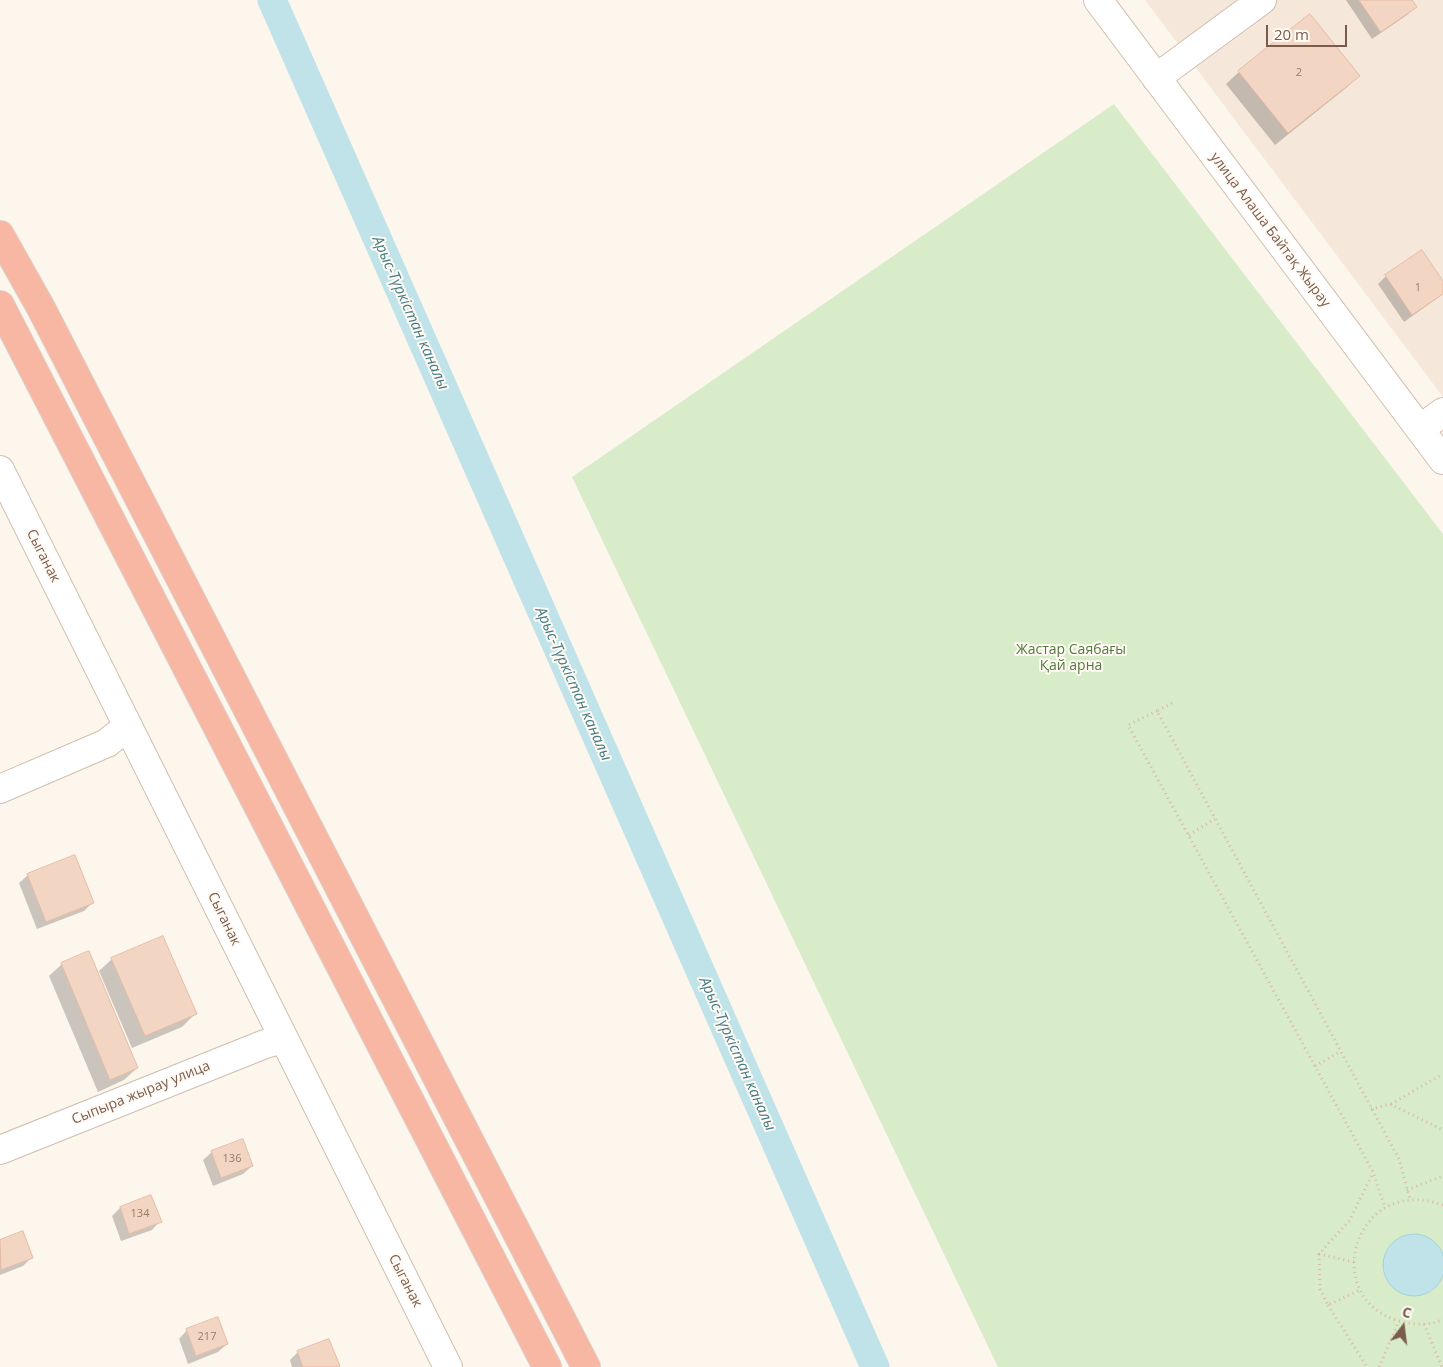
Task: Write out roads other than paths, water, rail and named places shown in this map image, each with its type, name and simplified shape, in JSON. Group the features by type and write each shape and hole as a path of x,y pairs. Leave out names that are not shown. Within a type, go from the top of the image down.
{"highway":[{"path":"0,235 50,325 586,1367"},
{"path":"0,305 547,1367"}],"street":[{"name":"улица Алаша Байтақ Жырау","path":"1098,0 1443,460"},
{"path":"1156,78 1262,0"},
{"path":"1420,430 1443,412"},
{"name":"Сыганак","path":"0,470 448,1367"},
{"path":"0,789 107,742 128,726"},
{"name":"Сыпыра жырау улица","path":"0,1150 265,1044 284,1039"}],"water":[{"path":"1408,1234 1420,1234 1436,1243 1443,1253 1445,1265 1443,1277 1436,1287 1420,1296 1408,1296 1397,1291 1388,1282 1383,1271 1383,1259 1388,1248 1397,1239"}],"waterway":[{"name":"Арыс-Түркістан каналы","path":"272,0 875,1367"}],"park label":[{"name":"Жастар Саябағы Қай арна","path":"1071,658"}]}
